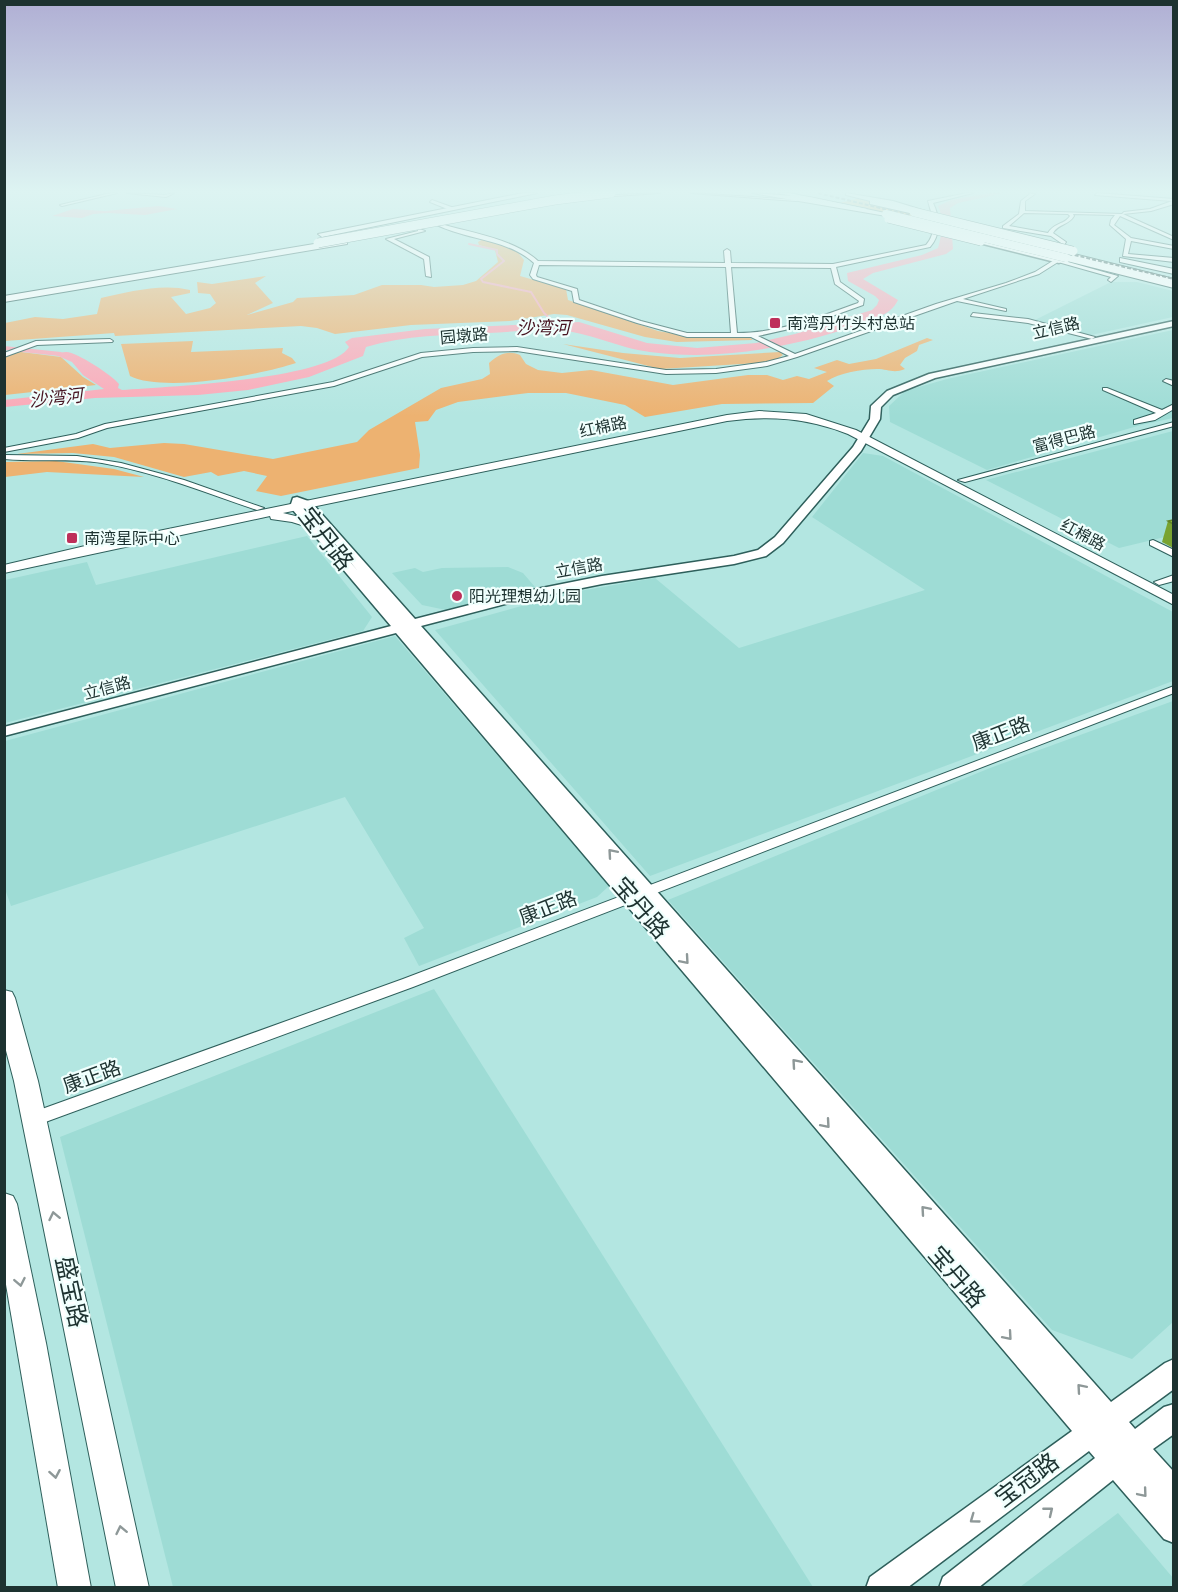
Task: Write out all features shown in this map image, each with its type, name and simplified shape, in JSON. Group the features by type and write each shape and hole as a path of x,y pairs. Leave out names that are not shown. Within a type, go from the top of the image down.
{"highway":[{"path":"4,294 162,267"},
{"path":"137,277 182,267"},
{"path":"4,294 90,285 196,267"},
{"path":"1110,267 1173,284"},
{"path":"1134,267 1173,274"},
{"path":"4,294 48,280"}],"main road":[{"name":"红棉路","path":"4,569 721,413 756,408 807,410 840,419 865,435 1173,601"},
{"name":"红棉路","path":"4,563 260,508 351,495 743,415 777,413 814,417 865,435 962,480 1173,590"},
{"path":"244,517 284,516 317,523 327,507 351,495"},
{"name":"盛宝路","path":"4,998 34,1119 133,1587"},
{"path":"4,1204 32,1343 75,1587"}],"street":[{"path":"429,267 429,276"},
{"path":"536,267 535,278 575,290 576,302 687,335 752,336 805,324 861,304 862,300 837,283 833,267"},
{"path":"728,267 734,336"},
{"name":"园墩路","path":"4,450 78,436 105,426 334,384 421,355 518,349 666,372 716,371 767,364 1037,273 1047,267"},
{"path":"1094,267 1115,276 1111,280"},
{"path":"957,300 1004,310"},
{"path":"973,315 1028,321 1092,337"},
{"name":"立信路","path":"4,732 555,589 734,560 762,553 779,540 857,449 875,419 876,406 881,399 904,386 948,372 1092,337 1173,322"},
{"name":"立信路","path":"1011,357 1127,331"},
{"path":"752,336 795,356"},
{"path":"4,356 31,345 50,341 110,341"},
{"path":"1105,390 1161,412"},
{"path":"1137,422 1173,406"},
{"name":"富得巴路","path":"962,480 1173,424"},
{"path":"4,457 56,457 102,461 139,470 260,508"},
{"name":"宝丹路","path":"300,504 1100,1426 1125,1454 1173,1494"},
{"path":"1153,543 1173,554"},
{"path":"1159,582 1173,578"},
{"name":"康正路","path":"34,1119 408,983 1173,688"},
{"name":"宝冠路","path":"881,1587 1173,1372"},
{"name":"宝冠路","path":"954,1587 1173,1417"},
{"name":"宝丹路","path":"1125,1454 1173,1529"}],"shaded area":[{"path":"492,267 522,267 520,276 566,289 568,300 658,331 688,336 749,337 753,340 677,342 645,337 567,315 554,314 510,321 411,325 335,334 301,326 115,336 114,333 5,341 5,323 35,317 63,319 97,314 101,298 145,289 168,287 190,290 190,293 171,297 186,314 210,308 216,303 210,294 198,293 197,282 212,284 266,276 255,283 273,303 247,315 293,302 297,298 354,295 382,285 434,287 463,285 476,281"},
{"path":"1111,282 1137,282 1173,291 1173,317 1091,335 1033,321"},
{"path":"1173,330 1173,418 1141,425 987,470 890,422 889,406 905,391 947,379"},
{"path":"927,338 933,340 919,345 917,351 905,358 900,365 905,369 865,370 838,376 827,381 834,386 813,403 722,404 645,417 625,405 566,393 528,393 458,402 436,410 428,421 415,422 420,455 419,468 281,496 256,491 267,476 244,471 218,476 211,472 184,477 114,457 73,453 17,454 93,444 110,448 164,443 184,444 273,459 357,442 369,430 441,388 482,379 490,374 489,363 500,355 508,353 520,355 526,364 538,370 562,373 591,370 673,385 748,375 767,375 783,380 797,376 809,379 827,372 814,368 837,360 849,364 876,359"},
{"path":"193,341 191,352 283,348 282,353 296,363 237,377 188,383 145,381 130,376 121,344"},
{"path":"563,344 623,353 680,358 780,352 783,355 777,359 758,363 660,369"},
{"path":"21,352 61,357 83,377 96,385 5,395 5,356"},
{"path":"1173,431 1173,535 1119,548 986,480"},
{"path":"863,453 883,456 1173,612 1173,681 650,876 435,630 568,593 655,578 739,648 925,590 812,517"},
{"path":"56,461 114,469 144,477 47,472 5,477 5,462"},
{"path":"307,536 372,617 363,631 5,723 5,580 87,562 96,585"},
{"name":"阳光理想幼儿园","path":"508,567 523,573 535,587 446,610 422,605 392,573 415,568 423,572 442,568"},
{"path":"395,636 609,886 597,897 419,966 404,938 424,928 345,797 11,906 4,886 5,741"},
{"path":"1173,701 1173,1322 1132,1359 1052,1330 668,900 990,768"},
{"path":"434,989 813,1587 173,1587 60,1137"},
{"path":"1118,1513 1173,1578 1173,1587 1020,1587"}],"water":[{"name":"沙湾河","path":"871,267 895,267 873,273 863,279 898,300 895,306 878,317 852,327 778,347 701,355 638,350 569,331 557,330 427,336 366,347 363,356 309,377 248,390 198,395 95,398 5,407 4,400 104,389 83,375 72,362 56,355 65,352 77,355 102,370 119,384 118,388 122,390 207,384 279,374 311,367 335,358 349,347 345,342 352,338 425,329 579,322 647,343 697,348 756,343 795,334 872,310 879,300 848,281 847,273"}],"waterway":[{"name":"沙湾河","path":"496,267 481,279 483,282 531,292 544,313 557,325"},
{"path":"4,348 61,354 80,362"}],"railway":[{"path":"1126,267 1174,279"}],"place":[{"name":"南湾丹竹头村总站","path":"775,323"},
{"name":"南湾星际中心","path":"72,538"},
{"name":"阳光理想幼儿园","path":"457,596"}]}
